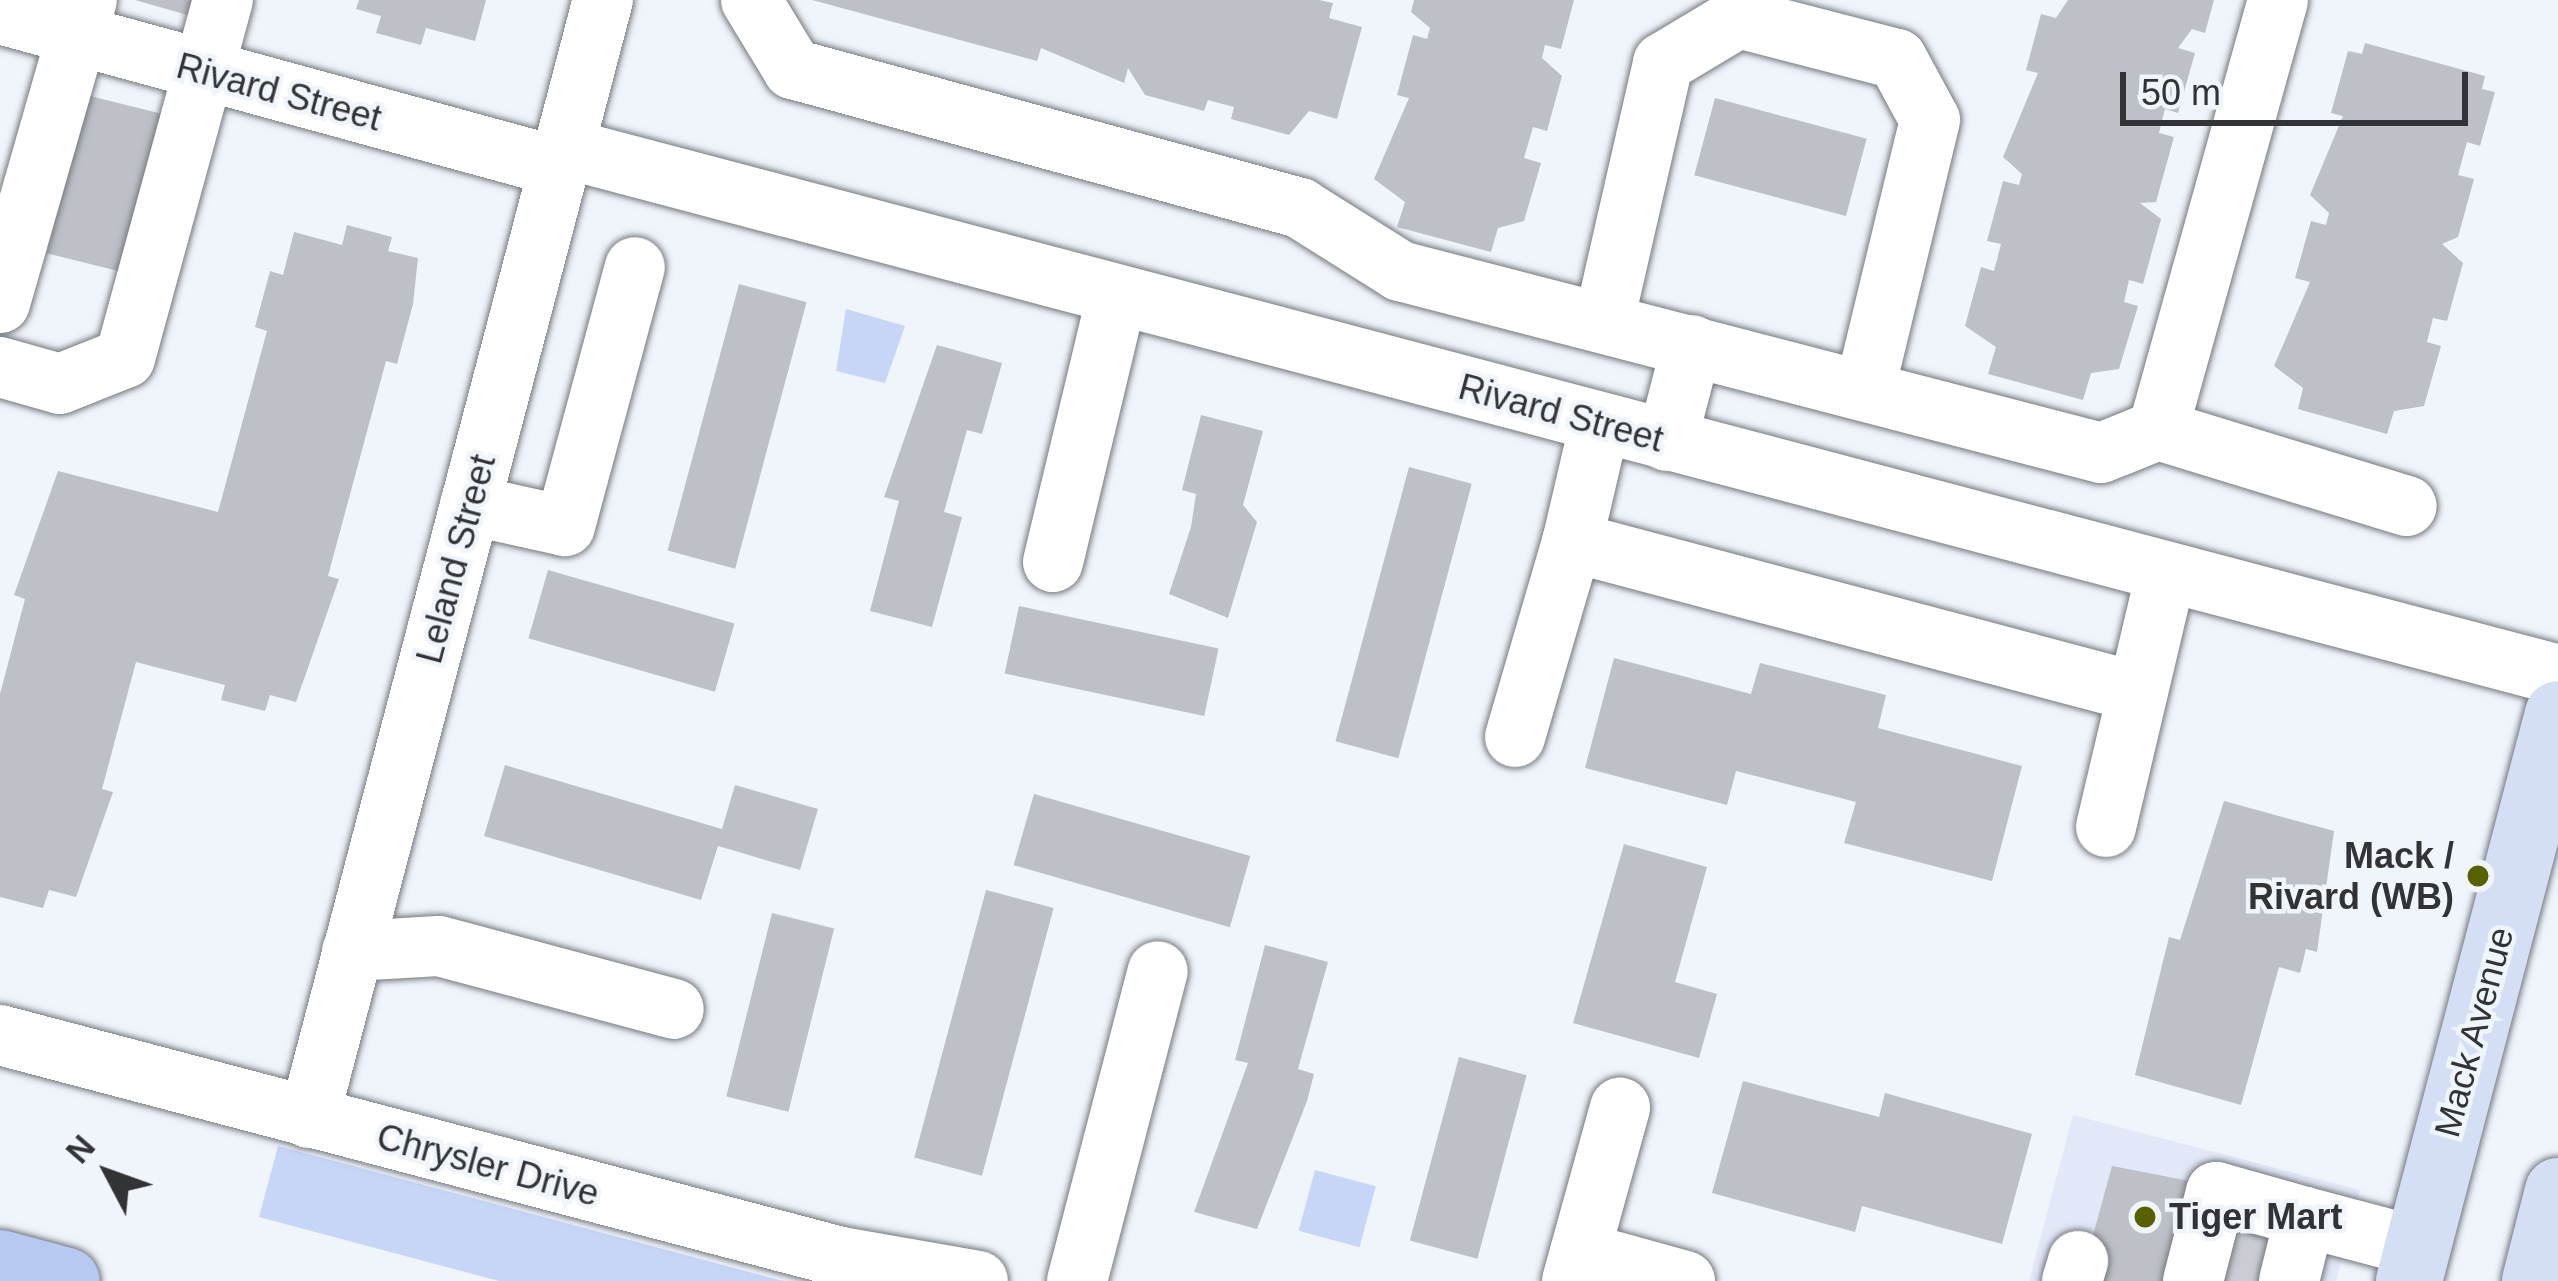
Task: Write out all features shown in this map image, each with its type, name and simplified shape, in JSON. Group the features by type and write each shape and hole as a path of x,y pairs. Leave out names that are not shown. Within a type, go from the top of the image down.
{"highway":[{"path":"0,1263 67,1281"}],"main road":[{"name":"Mack Avenue","path":"2414,1264 2558,714"},
{"path":"2534,1281 2558,1191"}],"street":[{"path":"0,368 59,384 125,358 223,0"},
{"name":"Leland Street","path":"309,1118 603,0"},
{"path":"751,0 793,69 1300,208 1400,271 2101,453 2158,430 2407,506"},
{"path":"2158,430 2278,0"},
{"name":"Rivard Street","path":"0,14 82,18 205,71 1117,295 2558,675"},
{"path":"0,303 82,18"},
{"path":"1604,321 1663,64 1738,19 1875,53 1898,59 1930,120 1865,389"},
{"path":"470,505 565,526 635,267"},
{"path":"1053,562 1117,295"},
{"path":"1693,448 1720,352"},
{"path":"1515,737 1572,542 1600,423"},
{"path":"1572,542 2138,692"},
{"path":"2106,827 2166,574"},
{"path":"352,950 440,946 674,1009"},
{"path":"1077,1281 1159,971"},
{"name":"Chrysler Drive","path":"0,1036 841,1257 978,1281"},
{"path":"1620,1108 1576,1266 1685,1281"},
{"path":"2305,1217 2246,1271 2216,1192 2305,1217 2414,1264"}],"shaded area":[{"path":"846,309 905,326 885,383 836,371"},
{"path":"2073,1115 2360,1190 2336,1281 2029,1281"},
{"path":"278,1146 786,1281 499,1281 259,1217"},
{"path":"1315,1170 1376,1186 1360,1247 1299,1231"}],"building":[{"path":"135,0 202,0 198,18"},
{"path":"359,0 486,0 475,41 426,28 421,45 376,33 381,16 356,9"},
{"path":"812,0 1319,0 1333,3 1329,18 1362,27 1337,119 1309,111 1289,135 1231,119 1234,107 1208,100 1204,111 1145,95 1128,68 1124,83 1041,48 1037,61"},
{"path":"1414,0 1574,0 1561,49 1545,45 1542,58 1562,76 1547,131 1533,127 1524,158 1541,163 1524,221 1498,228 1491,252 1397,227 1405,202 1374,179 1409,98 1397,95 1413,35 1427,39 1430,28 1411,12"},
{"path":"2068,0 2214,0 2205,33 2192,29 2178,48 2195,53 2178,113 2165,109 2159,133 2174,137 2156,202 2140,203 2161,219 2143,284 2129,280 2124,302 2138,306 2119,369 2091,373 2083,400 1988,374 1996,347 1965,326 1981,267 1994,271 2001,244 1987,241 2003,181 2019,185 2022,174 2003,157 2038,73 2026,70 2041,14 2056,18"},
{"path":"2365,43 2485,76 2482,89 2495,92 2480,146 2467,142 2458,175 2474,179 2458,237 2442,244 2463,263 2447,321 2433,318 2427,342 2441,346 2424,406 2394,411 2387,434 2298,409 2303,388 2274,366 2310,282 2295,278 2311,221 2326,225 2329,213 2310,195 2343,116 2331,113 2348,51 2362,54"},
{"path":"86,95 165,115 125,273 47,253"},
{"path":"1715,98 1867,139 1846,216 1694,175"},
{"path":"347,225 392,237 388,251 418,258 413,304 397,364 386,361 328,576 339,579 296,702 270,695 265,711 221,700 225,685 136,662 102,789 113,792 76,897 49,890 43,908 0,897 0,694 25,599 14,595 58,471 218,512 267,331 255,327 270,271 283,275 294,232 342,245"},
{"path":"739,284 807,302 735,569 668,551"},
{"path":"937,345 1002,363 982,434 967,430 944,512 962,517 932,627 870,611 899,501 884,497"},
{"path":"1201,415 1263,431 1243,505 1257,522 1228,618 1169,594 1191,527 1196,494 1182,490"},
{"path":"1409,467 1472,484 1398,758 1335,741"},
{"path":"548,570 734,623 715,692 528,638"},
{"path":"1019,606 1219,648 1204,716 1005,673"},
{"path":"1614,658 1751,694 1760,663 1886,695 1878,728 2022,766 1992,881 1844,843 1856,802 1736,771 1727,805 1585,768"},
{"path":"505,765 722,829 735,785 818,809 800,870 718,846 701,900 484,836"},
{"path":"1034,794 1250,856 1230,927 1014,865"},
{"path":"2224,801 2334,831 2317,952 2306,949 2300,973 2279,967 2241,1105 2135,1075 2169,937 2180,940"},
{"path":"1624,844 1707,867 1675,982 1717,994 1699,1058 1573,1023"},
{"path":"986,890 1054,908 982,1176 914,1158"},
{"path":"772,913 834,928 788,1112 726,1096"},
{"path":"1265,945 1328,962 1298,1069 1314,1074 1307,1101 1257,1229 1194,1212 1248,1063 1235,1060"},
{"path":"1459,1057 1527,1075 1477,1259 1410,1241"},
{"path":"1743,1081 1879,1117 1885,1093 2032,1134 2002,1244 1862,1206 1855,1232 1712,1193"},
{"name":"Tiger Mart","path":"2112,1166 2200,1183 2174,1281 2102,1281 2109,1254 2089,1250"},
{"path":"2240,1211 2290,1224 2274,1281 2221,1281"}],"tunnel":[{"path":"2227,1261 2276,1273"}],"place":[{"name":"Mack / Rivard (WB)","path":"2478,876"},
{"name":"Tiger Mart","path":"2145,1217"}]}
